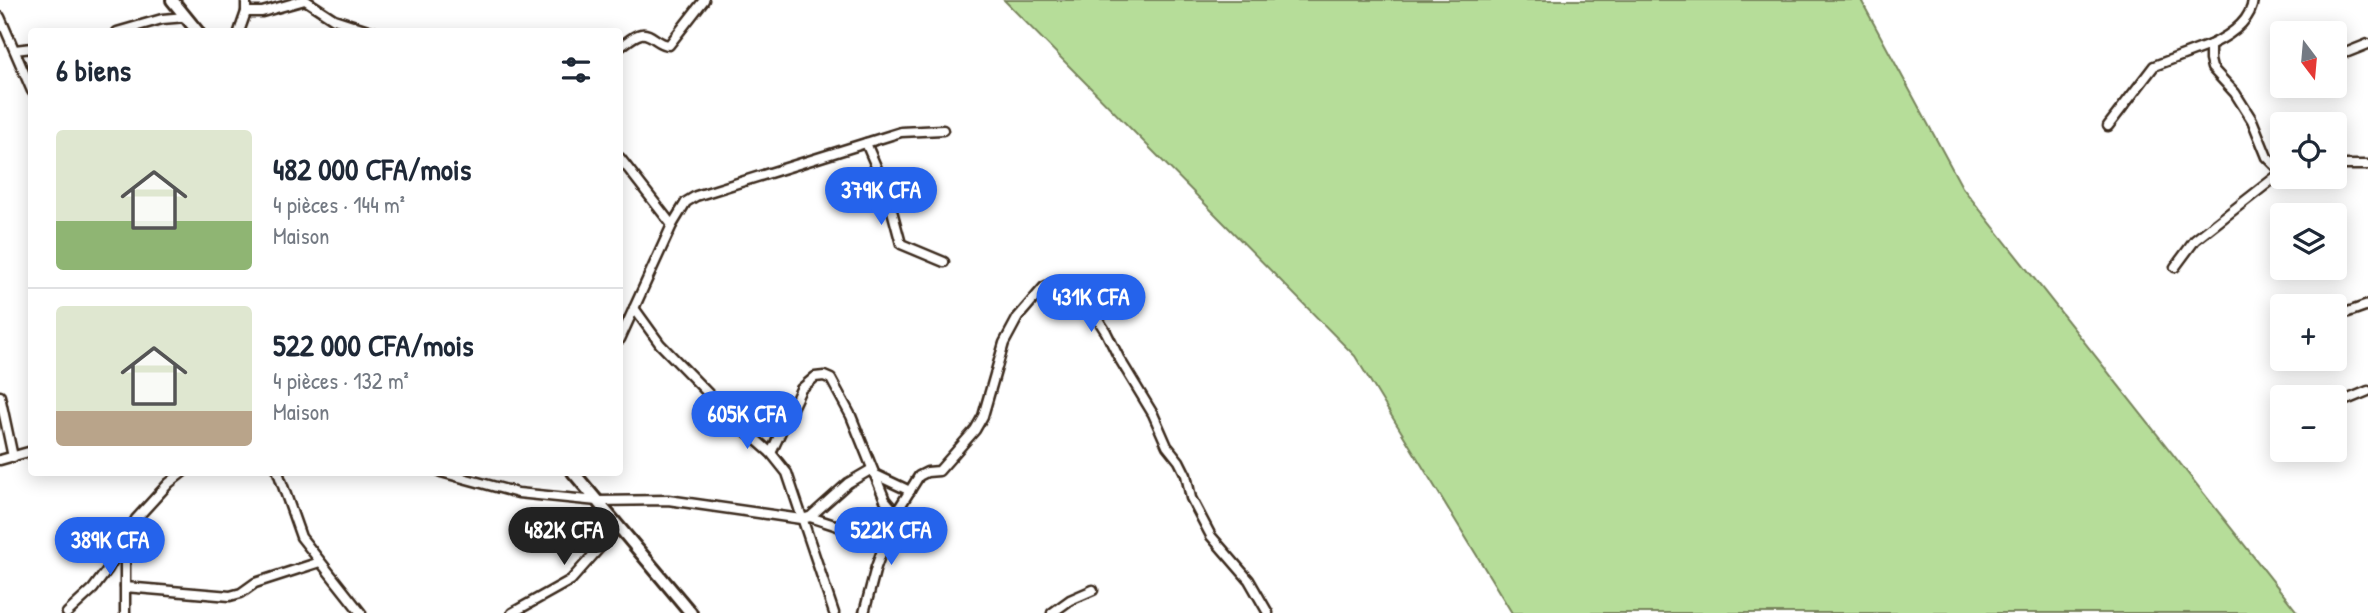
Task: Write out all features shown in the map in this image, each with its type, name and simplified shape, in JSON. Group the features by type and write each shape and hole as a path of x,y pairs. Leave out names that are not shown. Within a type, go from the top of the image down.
{"street":[{"path":"172,0 195,28"},
{"path":"240,28 246,12 246,0"},
{"path":"246,12 262,12 305,0 334,19 361,28"},
{"path":"623,45 643,33 661,44 669,45 704,0"},
{"path":"2108,126 2154,66 2224,39 2245,20 2253,0"},
{"path":"0,17 28,81"},
{"path":"131,28 162,19 186,17"},
{"path":"2348,52 2368,44"},
{"path":"2210,45 2212,68 2235,93 2252,120 2270,160"},
{"path":"15,50 28,48"},
{"path":"623,333 672,225 686,202 696,196 901,132 943,130"},
{"path":"866,144 887,192 901,244 944,261"},
{"path":"623,162 672,225"},
{"path":"2347,165 2368,165"},
{"path":"2175,267 2195,240 2270,181"},
{"path":"864,613 876,567 896,513 923,473 939,471 975,430 983,416 1004,343 1018,317 1044,287 1056,281 1067,281 1083,296 1153,414 1167,446 1186,475 1191,498 1211,536 1249,580 1268,613"},
{"path":"2347,312 2368,305"},
{"path":"634,308 660,344 738,424 771,453 787,473 805,518 834,613"},
{"path":"771,453 802,388 815,377 824,376 831,379 851,416 885,500 896,513"},
{"path":"2347,400 2368,391"},
{"path":"0,396 12,457"},
{"path":"0,460 28,452"},
{"path":"873,472 910,491"},
{"path":"805,518 848,483 873,472"},
{"path":"68,613 93,589 108,569 136,519 178,476"},
{"path":"279,476 301,537 361,613"},
{"path":"455,476 518,494 597,501 668,500 805,518 886,539"},
{"path":"576,476 691,613"},
{"path":"512,613 571,580 618,527"},
{"path":"125,541 125,613"},
{"path":"125,587 230,596 241,593 255,583 320,562"},
{"path":"1052,613 1070,600 1093,590"}],"green space":[{"path":"1004,0 1861,0 1962,187 2298,613 1512,613 1355,356"}]}
